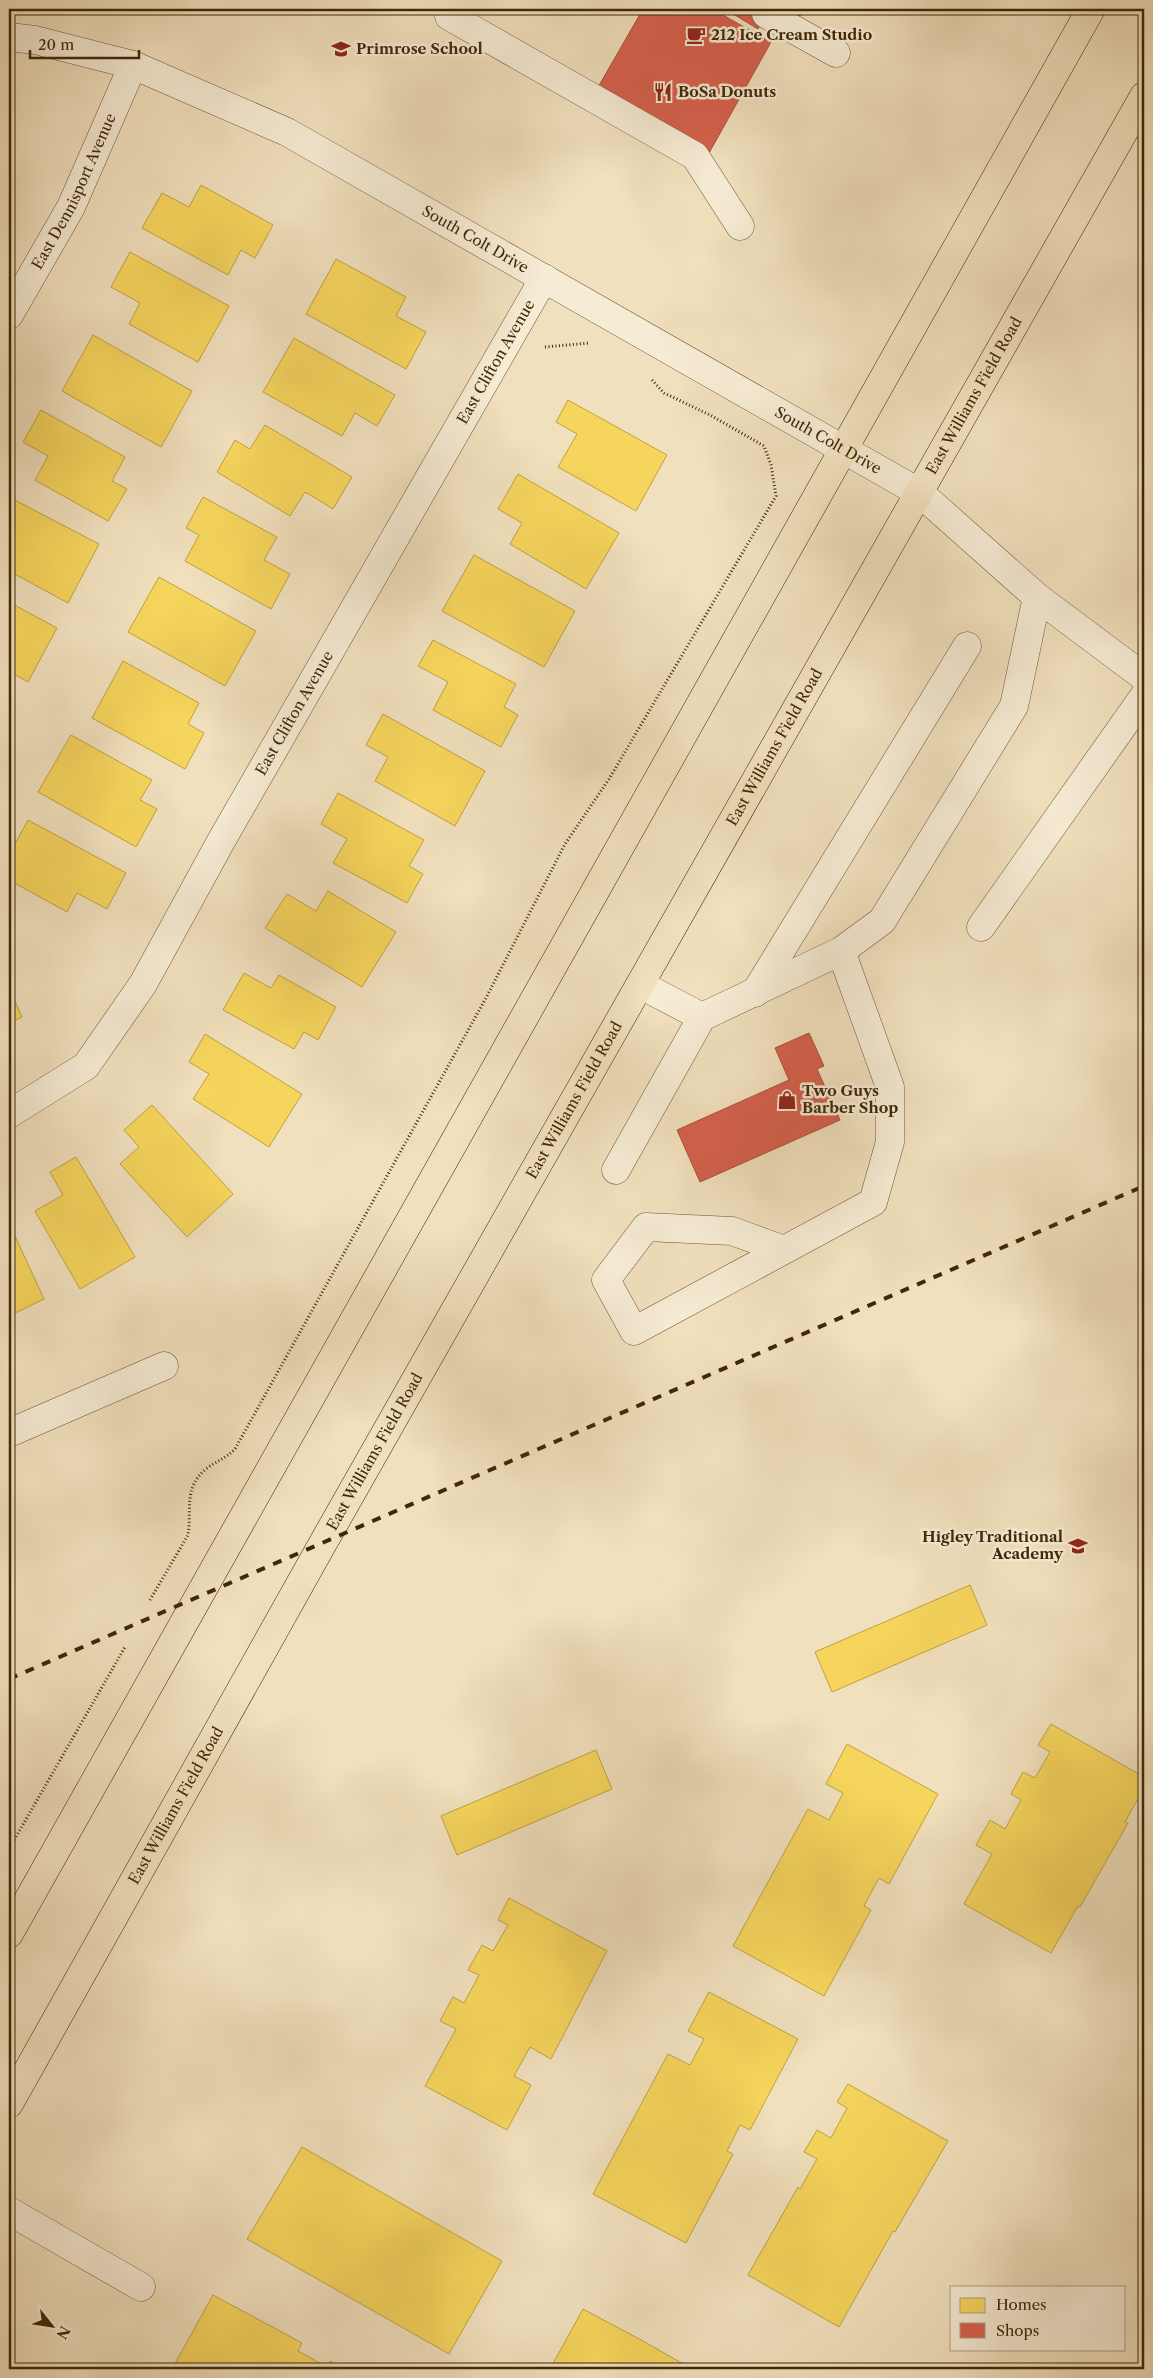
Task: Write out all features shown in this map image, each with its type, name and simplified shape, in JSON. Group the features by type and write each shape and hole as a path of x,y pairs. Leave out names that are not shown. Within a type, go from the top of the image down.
{"main road":[{"path":"9,1934 242,1516 845,451 1091,9"},
{"name":"East Williams Field Road","path":"9,2104 323,1543 1144,96"}],"street":[{"path":"766,14 836,53"},
{"path":"449,16 695,156 740,226"},
{"name":"South Colt Drive","path":"9,38 35,40 133,65 287,132 920,493 1037,597 1144,677"},
{"name":"East Dennisport Avenue","path":"9,315 71,207 133,65"},
{"name":"East Clifton Avenue","path":"9,1114 86,1066 143,984 220,843 544,278"},
{"path":"616,1170 702,1017 841,951 882,921 1014,706 1037,597"},
{"path":"755,993 967,646"},
{"path":"981,927 1144,696"},
{"path":"784,1250 732,1230 646,1227 606,1280 634,1331 873,1202 890,1142 890,1087 841,951"},
{"path":"641,985 702,1017"},
{"path":"9,1433 164,1366"},
{"path":"9,2211 140,2287"}],"path":[{"path":"545,346 591,343"},
{"path":"150,1600 188,1535 190,1524 188,1503 194,1483 206,1468 226,1459 235,1449 486,998 565,844 609,779 776,496 771,465 764,446 710,415 664,393 647,375"},
{"path":"9,1849 125,1647"}],"building: Homes":[{"path":"201,185 273,225 255,258 241,250 228,275 142,228 162,193 189,207"},
{"path":"130,252 229,306 198,362 129,324 140,303 111,287"},
{"path":"336,259 406,297 396,316 426,332 406,369 306,314"},
{"path":"93,335 192,391 161,447 62,391"},
{"path":"294,338 395,395 377,426 355,413 342,436 263,392"},
{"path":"568,400 667,455 636,511 558,467 577,434 556,422"},
{"path":"41,410 125,457 112,481 127,489 108,521 35,480 48,456 23,442"},
{"path":"265,425 352,477 333,509 305,492 290,516 217,472 235,440 250,449"},
{"path":"518,474 619,533 586,589 510,544 522,523 498,509"},
{"path":"9,497 99,544 68,603 9,571"},
{"path":"203,497 277,537 264,560 290,574 271,609 185,561 199,535 186,528"},
{"path":"474,555 575,611 544,667 442,611"},
{"path":"159,577 256,631 225,686 128,632"},
{"path":"9,602 57,628 28,682 9,671"},
{"path":"433,640 516,684 504,707 518,715 501,747 433,710 448,682 418,666"},
{"path":"123,661 199,703 188,724 204,733 185,769 92,718"},
{"path":"383,714 485,771 455,826 375,781 388,757 366,745"},
{"path":"71,735 152,780 140,800 157,809 136,847 38,792"},
{"path":"338,793 424,840 409,866 423,874 407,903 333,863 347,839 321,824"},
{"path":"28,820 126,873 107,909 77,893 67,912 9,880 9,855"},
{"path":"328,891 396,932 362,987 265,928 287,894 316,911"},
{"path":"244,973 271,988 279,975 336,1007 318,1040 304,1032 294,1049 223,1010"},
{"path":"9,988 22,1017 9,1023"},
{"path":"205,1034 302,1094 269,1147 193,1099 209,1074 189,1062"},
{"path":"152,1105 233,1194 187,1237 120,1164 139,1147 124,1130"},
{"path":"76,1157 135,1257 80,1289 35,1211 63,1195 50,1172"},
{"path":"9,1223 44,1299 9,1316"},
{"path":"970,1585 987,1625 832,1692 815,1652"},
{"path":"1051,1724 1144,1777 1144,1788 1125,1822 1128,1823 1080,1907 1078,1906 1051,1953 964,1904 992,1854 976,1845 990,1820 1005,1829 1021,1800 1011,1794 1023,1772 1035,1778 1050,1752 1038,1745"},
{"path":"847,1744 938,1794 889,1884 879,1878 864,1906 871,1910 824,1996 733,1946 808,1809 829,1820 843,1793 826,1784"},
{"path":"596,1750 612,1789 457,1855 441,1816"},
{"path":"509,1898 607,1951 551,2059 530,2047 514,2076 531,2085 507,2130 425,2086 456,2029 440,2021 453,1997 464,2003 479,1975 468,1970 482,1945 493,1951 508,1925 498,1920"},
{"path":"709,1992 798,2039 750,2130 740,2125 727,2151 733,2154 686,2243 593,2194 668,2054 690,2065 704,2039 688,2031"},
{"path":"848,2084 948,2141 895,2232 893,2231 839,2327 748,2275 798,2187 800,2189 817,2159 804,2152 817,2130 831,2138 847,2108 837,2102"},
{"path":"302,2147 502,2261 449,2354 247,2239"},
{"path":"213,2295 302,2343 298,2351 327,2367 330,2361 345,2369 172,2369"},
{"path":"583,2309 643,2341 692,2369 550,2369"}],"building: Shops":[{"path":"643,9 712,9 771,42 709,153 597,89"},
{"path":"725,9 769,9 758,29"},
{"path":"780,9 804,9 798,19"},
{"name":"Two Guys Barber Shop","path":"809,1033 824,1066 817,1069 840,1120 700,1182 677,1130 789,1080 775,1048"}],"railway":[{"path":"9,1679 1144,1186"}],"place":[{"name":"212 Ice Cream Studio","path":"696,35"},
{"name":"Primrose School","path":"341,49"},
{"name":"BoSa Donuts","path":"663,92"},
{"name":"Two Guys Barber Shop","path":"787,1100"},
{"name":"Higley Traditional Academy","path":"1078,1546"}]}
